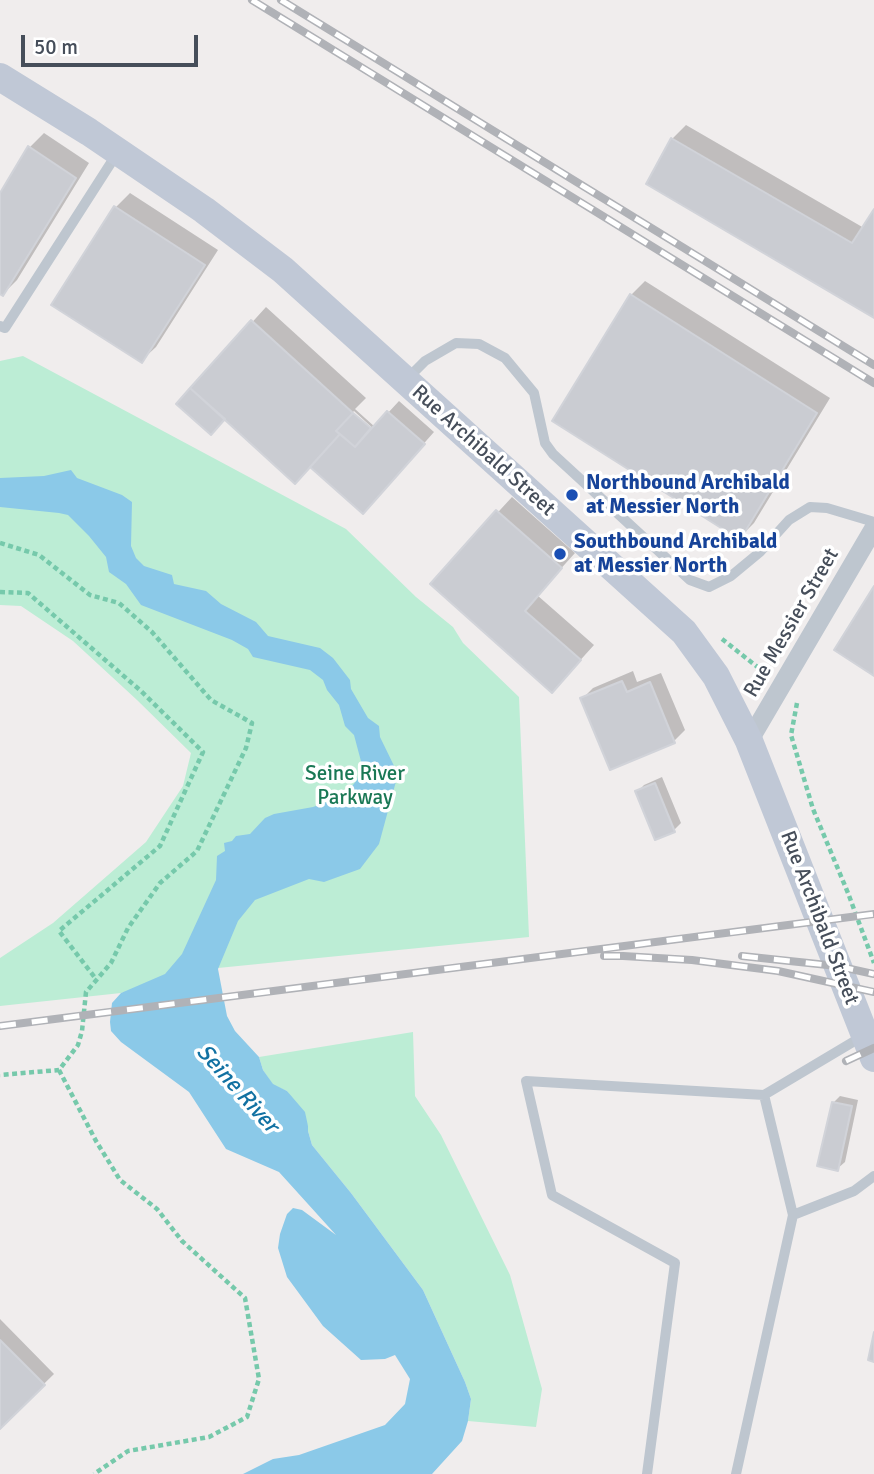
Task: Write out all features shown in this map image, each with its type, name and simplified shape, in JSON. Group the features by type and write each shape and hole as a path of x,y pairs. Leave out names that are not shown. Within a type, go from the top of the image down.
{"main road":[{"name":"Rue Archibald Street","path":"0,77 204,210 283,270 684,632 716,676 749,741 869,1047"}],"street":[{"name":"Rue Messier Street","path":"749,741 874,528"}],"lane":[{"path":"0,326 5,328 118,152"},
{"path":"406,381 425,361 456,344 479,344 505,358 534,393 545,443 553,454 690,580 709,587 731,576 760,552 789,520 810,507 827,508 874,522"},
{"path":"647,1474 675,1263 552,1195 526,1081 764,1096 869,1047"},
{"path":"736,1474 793,1215 764,1096"},
{"path":"793,1215 854,1191 874,1176"}],"path":[{"path":"0,544 39,555 90,595 119,603 152,632 212,700 252,723 246,748 197,850 160,883 128,928 111,963 86,992 78,1045 59,1070 0,1074"},
{"path":"0,592 29,593 141,691 203,752 160,846 59,931 96,979"},
{"path":"799,698 790,735 813,809 874,963"},
{"path":"59,1070 120,1180 157,1209 182,1241 245,1298 259,1379 247,1417 209,1437 128,1451 93,1474"}],"green space":[{"name":"Seine River Parkway","path":"23,356 346,529 416,597 453,627 463,643 519,697 529,937 218,968 121,993 0,1006 0,958 53,923 146,842 183,786 191,753 73,641 21,606 0,605 0,361"},
{"path":"413,1032 415,1096 441,1135 510,1275 542,1389 536,1427 468,1421 471,1399 423,1290 312,1145 308,1126 287,1091 273,1085 263,1070 259,1057"}],"water":[{"name":"Seine River","path":"71,470 77,478 122,495 132,502 131,546 136,558 144,566 172,575 174,584 206,591 221,604 256,622 268,636 320,648 333,658 350,680 351,689 368,718 379,726 380,737 398,774 379,844 360,869 324,882 309,879 255,900 238,921 218,969 227,1016 235,1031 259,1057 263,1070 273,1084 287,1091 305,1112 312,1145 423,1290 465,1382 471,1399 462,1441 432,1474 243,1474 273,1459 299,1455 385,1425 405,1404 410,1379 395,1355 385,1359 361,1360 323,1326 287,1277 278,1248 280,1234 287,1214 293,1208 302,1210 336,1235 279,1172 226,1149 189,1092 121,1042 111,1031 112,1003 121,993 165,974 182,954 216,880 217,856 225,851 224,843 232,841 236,836 250,834 265,818 274,814 313,807 344,796 357,780 362,765 354,735 345,726 339,705 323,680 310,670 253,657 248,649 232,640 141,605 126,584 109,572 106,557 68,515 0,507 0,478 44,476"}],"building":[{"path":"671,138 852,243 874,209 874,318 646,184"},
{"path":"28,146 76,178 3,296 0,294 0,193"},
{"path":"114,206 205,265 142,363 51,305"},
{"path":"630,294 817,413 740,540 552,421"},
{"path":"251,320 353,413 336,431 340,434 295,484 190,388"},
{"path":"190,388 225,419 211,435 176,404"},
{"path":"387,411 425,444 363,514 310,467 340,434 355,447"},
{"path":"353,413 371,428 355,447 336,431"},
{"path":"496,510 562,568 525,611 581,660 552,693 430,584"},
{"path":"874,586 874,676 834,650"},
{"path":"622,681 627,692 650,682 675,743 610,770 580,698"},
{"path":"655,783 675,832 655,840 635,791"},
{"path":"832,1102 852,1106 838,1171 817,1166"},
{"path":"874,1332 874,1362 868,1360"},
{"path":"0,1340 45,1385 0,1429"}],"railway":[{"path":"252,0 874,383"},
{"path":"281,0 874,365"},
{"path":"0,1026 874,914"},
{"path":"604,956 692,960 778,971 874,992"},
{"path":"742,956 837,966 874,974"},
{"path":"846,1061 874,1048"}],"place":[{"name":"Northbound Archibald at Messier North","path":"572,495"},
{"name":"Southbound Archibald at Messier North","path":"560,554"}]}
